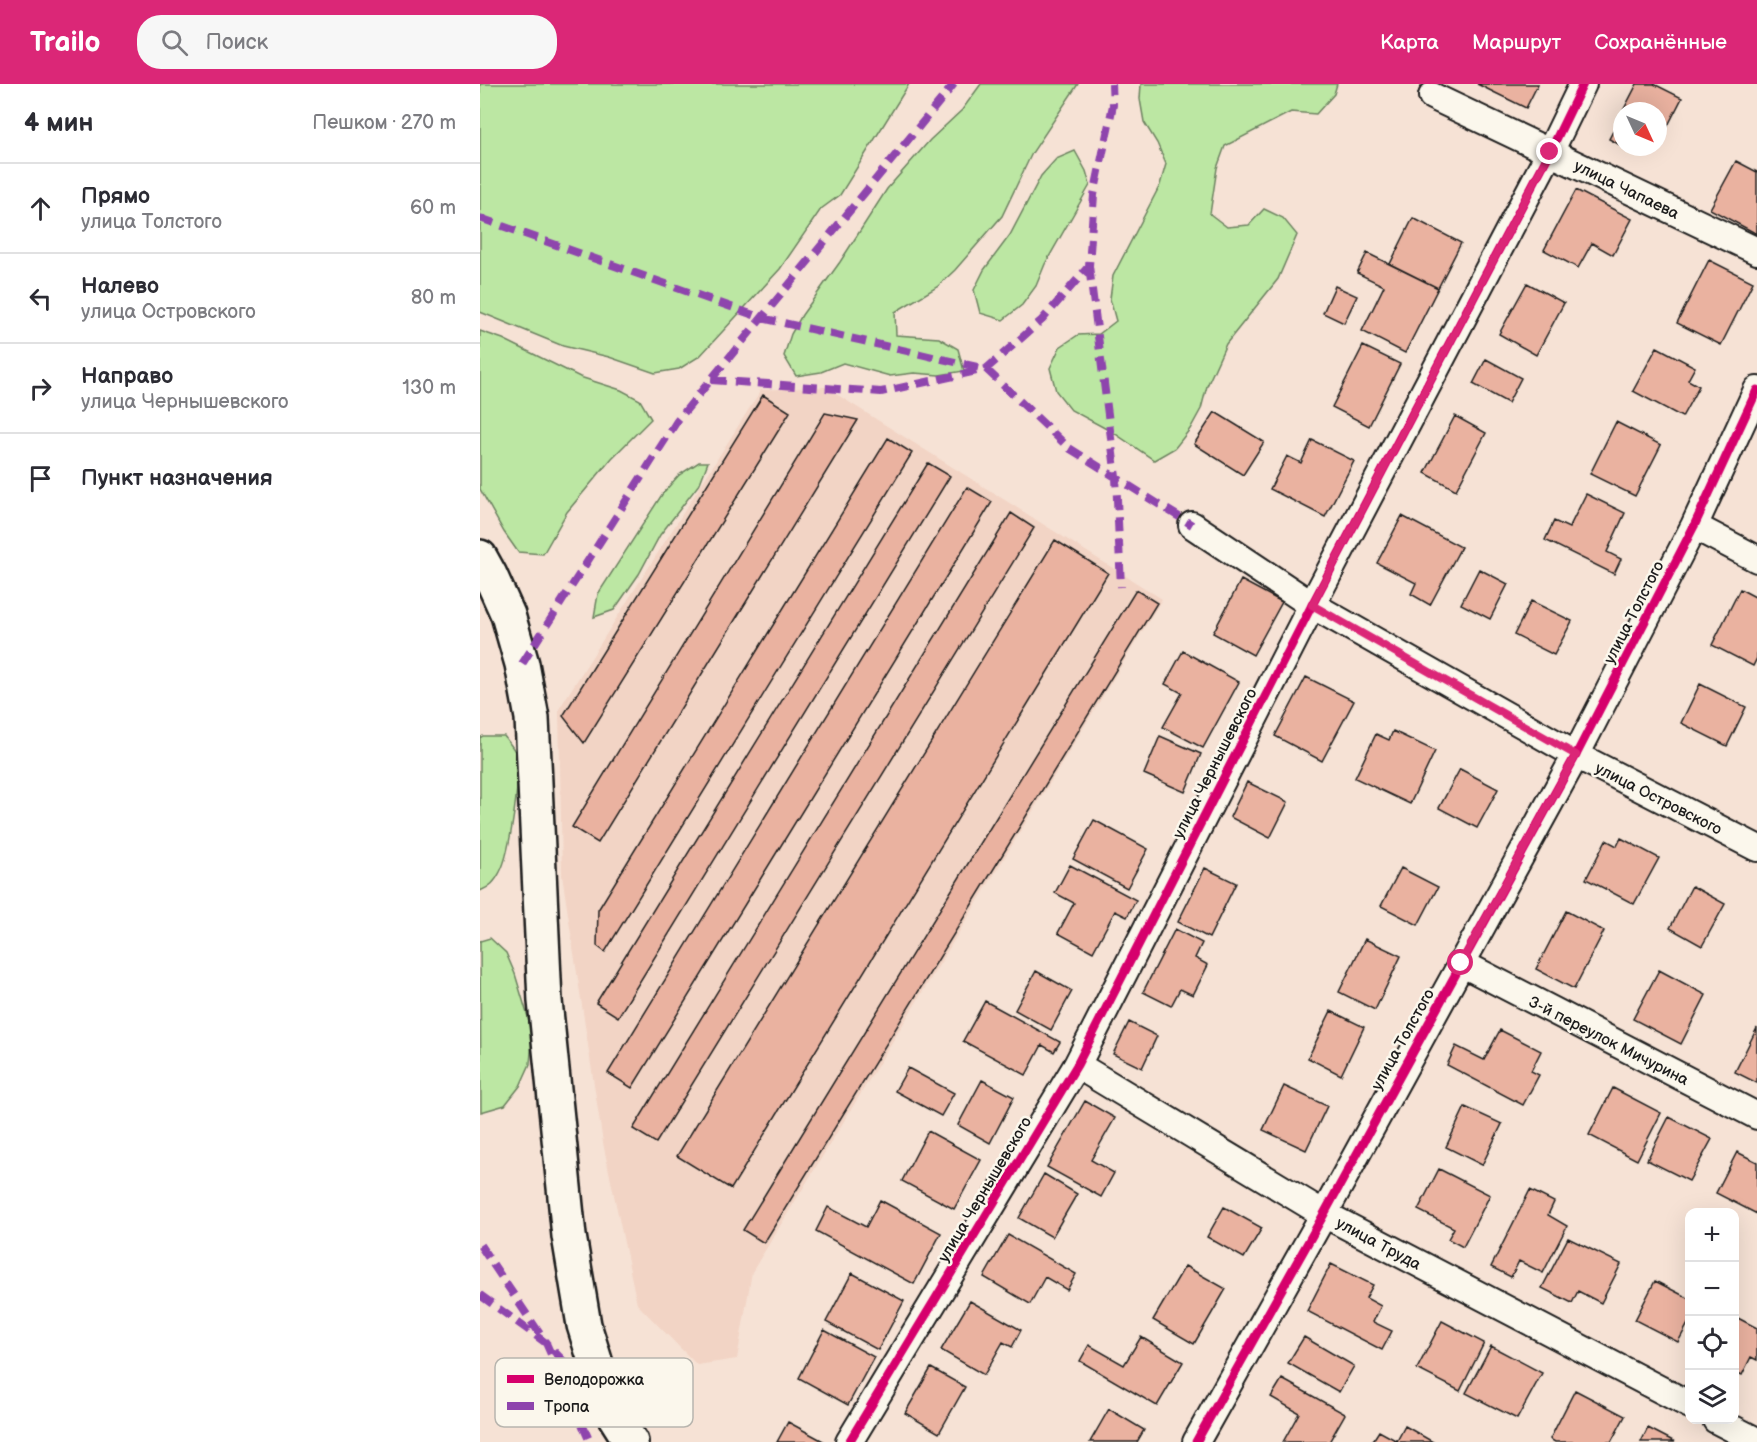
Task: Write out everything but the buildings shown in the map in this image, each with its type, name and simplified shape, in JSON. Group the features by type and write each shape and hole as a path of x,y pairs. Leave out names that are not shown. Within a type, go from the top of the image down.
{"street":[{"name":"улица Чернышевского","path":"849,1442 1077,1065 1312,605 1550,152 1583,84"},
{"name":"улица Чапаева","path":"1432,96 1757,251"},
{"name":"улица Толстого","path":"1196,1442 1576,755 1694,526 1757,390"},
{"name":"улица Островского","path":"1192,525 1312,605 1576,755 1757,849"},
{"path":"1694,526 1757,559"},
{"path":"480,557 508,615 522,664 532,718 546,1001 568,1236 584,1325 594,1358"},
{"name":"3-й переулок Мичурина","path":"1461,963 1757,1116"},
{"name":"улица Труда","path":"1077,1065 1324,1214 1685,1403"},
{"path":"1725,1424 1757,1441"},
{"path":"621,1427 631,1442"}],"shaded area":[{"path":"825,387 1162,599 752,1272 737,1359 697,1365 693,1358 690,1358 637,1304 603,1143 562,875 559,709 761,390"}],"green space":[{"path":"480,84 909,84 840,195 821,209 780,269 700,356 679,369 655,373 609,357 563,346 480,312"},
{"path":"981,84 1078,84 1032,153 1002,216 937,287 895,312 896,335 939,338 958,349 964,371 939,375 914,373 890,376 843,363 821,372 796,376 784,356 791,334 802,315 840,262 887,189 930,140 962,110"},
{"path":"1141,84 1337,84 1334,94 1316,114 1291,112 1225,146 1217,168 1210,214 1227,227 1249,225 1264,209 1283,218 1297,235 1278,279 1226,344 1207,386 1201,409 1190,429 1175,448 1154,460 1114,433 1071,410 1056,391 1050,368 1060,347 1078,335 1099,334 1116,321 1110,299 1113,276 1160,185 1166,164 1144,122 1140,99"},
{"path":"1075,151 1086,171 1090,185 1045,264 1036,286 1022,305 1003,320 980,313 974,290 984,270 1010,235 1041,176 1056,159"},
{"path":"480,331 503,339 580,377 621,390 640,400 651,419 612,458 567,512 543,554 518,552 480,489"},
{"path":"699,462 708,462 700,483 660,535 639,574 614,610 594,617 598,594 663,493 679,475"},
{"path":"504,736 516,753 518,766 514,815 504,863 494,881 480,891 480,738"},
{"path":"490,938 506,953 515,974 528,1017 532,1040 530,1064 520,1086 505,1105 481,1112 480,941"}],"marked path":[{"path":"522,664 677,421 954,84"},
{"path":"711,380 881,392 986,369 1042,320 1089,266 1094,195 1113,105 1112,84"},
{"path":"480,218 762,318 986,369 1069,448 1192,525"},
{"path":"1089,266 1116,477 1121,587"},
{"path":"480,1245 546,1343 553,1358"},
{"path":"480,1295 546,1343 561,1358"},
{"path":"583,1427 590,1442"}],"cycle path":[{"path":"849,1442 1077,1065 1312,605 1550,152 1583,84"},
{"path":"1196,1442 1576,755 1694,526 1757,390"}],"route":[{"path":"1461,963 1576,755 1312,605 1550,152"}]}
